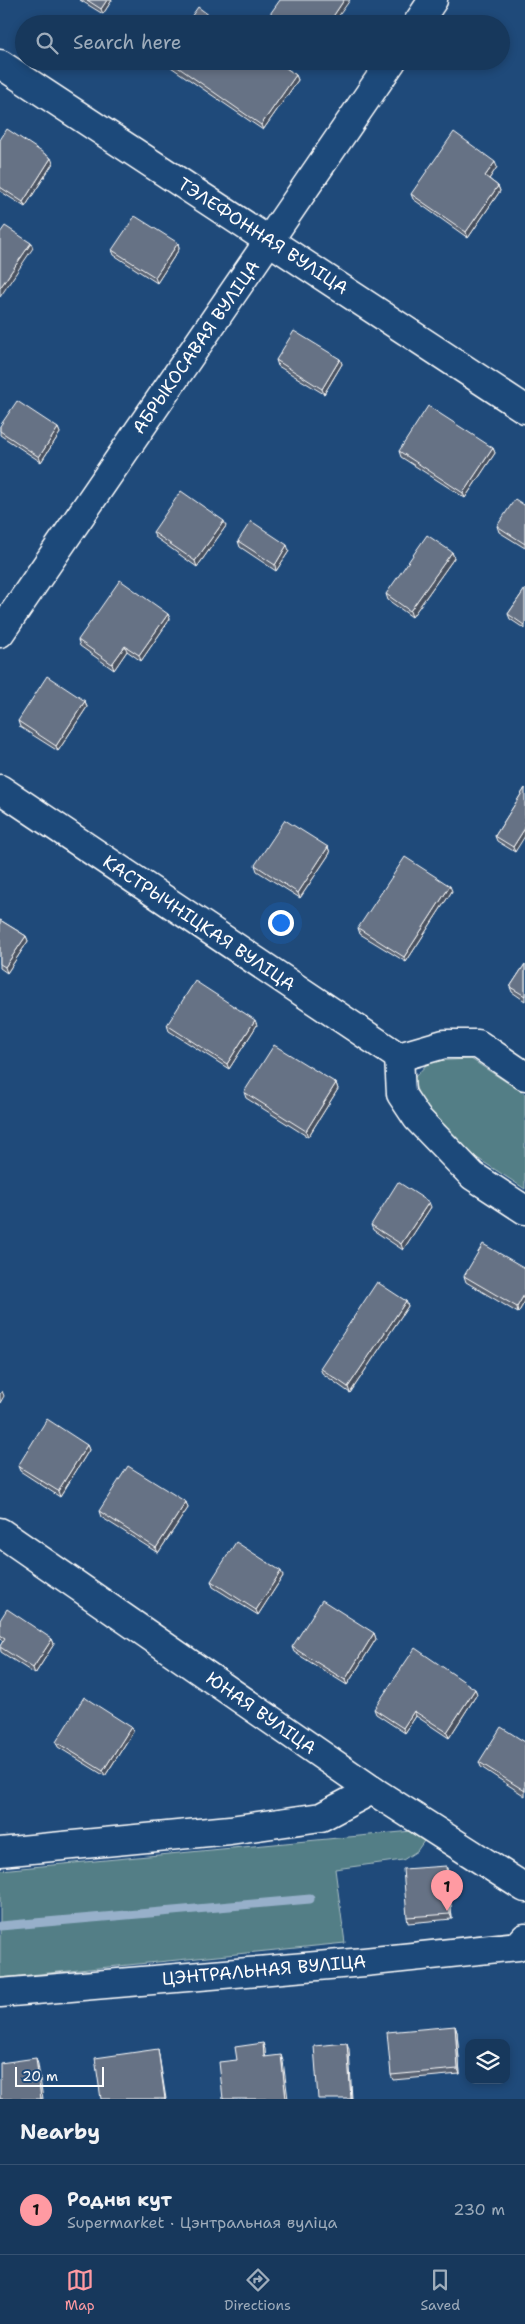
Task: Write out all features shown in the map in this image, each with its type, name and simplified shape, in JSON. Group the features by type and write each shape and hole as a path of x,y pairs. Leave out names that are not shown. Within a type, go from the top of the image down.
{"street":[{"path":"423,15 433,0"},
{"name":"ТЭЛЕФОННАЯ ВУЛІЦА","path":"0,64 525,409"},
{"name":"АБРЫКОСАВАЯ ВУЛІЦА","path":"0,633 386,70"},
{"name":"КАСТРЫЧНІЦКАЯ ВУЛІЦА","path":"0,789 398,1057"},
{"path":"525,1076 478,1044 444,1044 398,1057 401,1094 417,1118 473,1176 525,1210"},
{"name":"ЮНАЯ ВУЛІЦА","path":"0,1532 372,1790 525,1888"},
{"path":"0,1852 230,1830 321,1817 372,1790"},
{"name":"ЦЭНТРАЛЬНАЯ ВУЛІЦА","path":"0,1994 364,1962 518,1946 525,1938"}],"green space":[{"path":"471,1059 525,1094 525,1189 454,1143 421,1102 413,1079 430,1061"},
{"path":"412,1831 424,1841 417,1851 403,1860 335,1869 345,1943 0,1978 0,1870"}],"building":[{"path":"87,0 107,0 101,9"},
{"path":"280,0 344,0 334,15 269,15"},
{"path":"198,7 209,15 192,15"},
{"path":"182,70 289,70 296,75 261,125"},
{"path":"7,129 51,158 23,202 0,187 0,140"},
{"path":"454,132 495,162 485,176 498,186 466,232 411,194"},
{"path":"135,216 178,243 155,277 112,250"},
{"path":"5,226 31,243 0,288 0,233"},
{"path":"294,331 340,359 322,389 276,360"},
{"path":"17,401 58,428 39,457 0,431 0,426"},
{"path":"428,406 493,448 463,493 399,451"},
{"path":"181,491 224,521 195,561 153,532"},
{"path":"515,499 525,505 525,544 497,526"},
{"path":"251,521 287,545 275,565 238,541"},
{"path":"427,535 452,552 410,611 386,594"},
{"path":"120,580 168,614 139,655 125,646 112,664 78,640"},
{"path":"525,589 525,624 524,625 508,614"},
{"path":"47,676 85,701 56,746 18,721"},
{"path":"525,788 525,828 513,847 495,836"},
{"path":"285,820 328,847 298,893 255,865"},
{"path":"405,857 450,886 404,957 358,928"},
{"path":"0,920 26,936 5,967 0,964"},
{"path":"525,964 525,996 510,987"},
{"path":"195,981 255,1020 227,1064 167,1025"},
{"path":"274,1045 336,1083 306,1131 244,1092"},
{"path":"398,1182 429,1202 401,1244 371,1225"},
{"path":"483,1244 525,1268 525,1293 517,1307 464,1276"},
{"path":"377,1282 406,1301 348,1387 320,1368"},
{"path":"47,1419 87,1445 58,1491 18,1466"},
{"path":"128,1466 186,1502 156,1548 99,1511"},
{"path":"236,1542 281,1571 256,1610 211,1581"},
{"path":"322,1600 374,1633 345,1680 292,1647"},
{"path":"7,1609 52,1639 33,1668 0,1647 5,1638 0,1635 0,1620"},
{"path":"415,1648 475,1689 447,1732 414,1711 403,1728 374,1709"},
{"path":"84,1697 131,1727 103,1771 56,1742"},
{"path":"501,1727 525,1742 525,1791 479,1762"},
{"path":"446,1866 450,1914 407,1917 403,1869"},
{"path":"455,2026 458,2069 391,2075 387,2032"},
{"path":"263,2043 264,2057 281,2055 286,2099 223,2099 219,2062 237,2060 235,2047"},
{"path":"347,2043 351,2099 318,2099 314,2046"},
{"path":"158,2049 165,2099 101,2099 95,2058"},
{"path":"36,2058 41,2099 0,2099 0,2063"}],"waterway":[{"path":"0,1926 310,1899"}],"place":[{"name":"Родны кут","path":"447,1911"}]}
